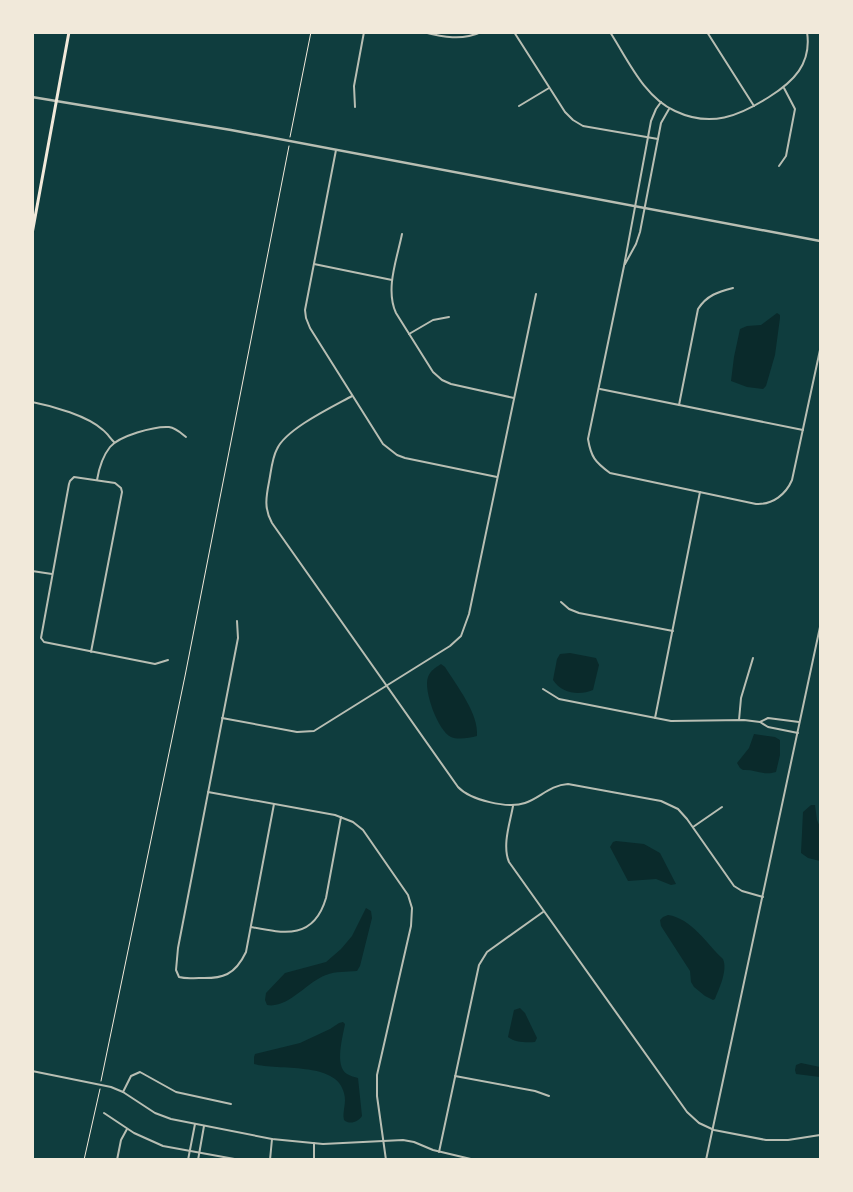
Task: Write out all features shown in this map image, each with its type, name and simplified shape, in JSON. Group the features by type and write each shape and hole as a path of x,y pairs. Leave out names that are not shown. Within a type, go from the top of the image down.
{"main road":[{"path":"32,234 69,32"}],"street":[{"path":"355,107 354,86 364,32"},
{"path":"423,32 456,38 468,37 481,32"},
{"path":"514,32 565,112 578,124 658,139"},
{"path":"610,32 644,85 661,102 690,117 714,119 739,114 784,88 795,78 804,62 808,46 807,32"},
{"path":"707,32 754,106"},
{"path":"519,106 549,88"},
{"path":"779,166 786,156 795,109 784,88"},
{"path":"32,97 289,141 820,241"},
{"path":"661,102 653,115 648,137 624,266 588,439 592,456 599,465 610,472 756,504 776,500 789,487 792,480 820,350"},
{"path":"624,266 636,244 658,139 664,117 670,108"},
{"path":"336,150 305,310 306,318 383,444 397,455 497,477"},
{"path":"402,234 393,280 392,304 433,372 442,380 455,386 514,398"},
{"path":"314,264 393,280"},
{"path":"679,405 698,309 705,300 716,292 733,288"},
{"path":"222,718 297,732 319,729 458,640 464,630 536,294"},
{"path":"409,334 433,320 449,317"},
{"path":"599,388 803,430"},
{"path":"352,396 310,420 282,441 276,451 267,494 266,512 386,686 463,792 473,798 513,806 526,803 555,786 571,784 661,801 678,809 693,827 734,886 742,891 763,897"},
{"path":"32,402 62,410 95,424 114,442"},
{"path":"97,480 104,455 114,442 158,428 171,427 186,437"},
{"path":"91,652 122,492 116,483 77,477 70,481 41,638 44,642 91,652 155,664 168,660"},
{"path":"655,718 700,492"},
{"path":"32,571 52,574"},
{"path":"561,602 569,609 579,613 673,631"},
{"path":"237,621 238,638 178,948 176,970 179,977 214,978 231,973 242,960 246,952 274,804"},
{"path":"706,1160 714,1130 820,628"},
{"path":"738,720 740,698 753,658"},
{"path":"543,689 558,699 671,721 738,720 760,722 768,727 798,733"},
{"path":"760,722 768,718 800,722"},
{"path":"208,792 340,817 353,822 362,830 406,892 412,908 411,926 377,1075 377,1096 386,1160"},
{"path":"513,806 506,844 507,857 512,867 680,1105 699,1123 714,1130 776,1141 820,1135"},
{"path":"693,827 722,807"},
{"path":"251,927 286,933 303,929 317,918 326,898 340,817"},
{"path":"439,1152 482,960 487,952 544,912"},
{"path":"32,1071 101,1084 122,1092 159,1115 204,1126 272,1139 314,1144 399,1139 411,1141 439,1152 475,1160"},
{"path":"122,1092 131,1076 140,1072 176,1092 231,1104"},
{"path":"455,1076 535,1091 549,1096"},
{"path":"104,1113 140,1137 159,1144 240,1160"},
{"path":"188,1160 195,1124"},
{"path":"198,1160 204,1126"},
{"path":"117,1160 121,1140 128,1129"},
{"path":"270,1160 272,1139"},
{"path":"314,1144 314,1160"}],"path":[{"path":"84,1160 183,683 311,32"}],"water":[{"path":"777,313 780,315 780,318 775,355 766,386 763,389 747,387 731,381 740,329 747,326 761,325"},
{"path":"570,653 596,658 599,665 593,690 582,693 571,692 561,688 553,680 557,659 560,654"},
{"path":"441,664 445,667 471,710 477,727 477,736 460,739 451,737 441,727 437,719 430,700 427,683 430,673"},
{"path":"754,734 775,737 780,740 780,755 776,772 767,773 743,770 737,763 749,748"},
{"path":"811,805 815,805 820,827 820,861 808,858 801,853 803,812"},
{"path":"616,841 644,844 660,853 676,884 671,885 656,879 628,881 610,847"},
{"path":"366,908 371,911 372,918 360,966 357,971 337,972 326,975 283,1003 267,1005 265,1000 266,993 285,973 326,962 341,949 352,936"},
{"path":"668,915 676,917 691,926 723,959 724,974 715,999 713,1000 705,996 691,982 690,971 661,926 660,920"},
{"path":"520,1008 525,1013 537,1038 535,1042 520,1042 508,1037 514,1010"},
{"path":"343,1022 345,1024 340,1050 341,1064 347,1074 358,1078 362,1116 351,1123 344,1120 344,1093 339,1083 330,1076 305,1069 254,1064 255,1054 300,1043"},
{"path":"801,1063 820,1067 820,1077 796,1074 796,1065"}]}
